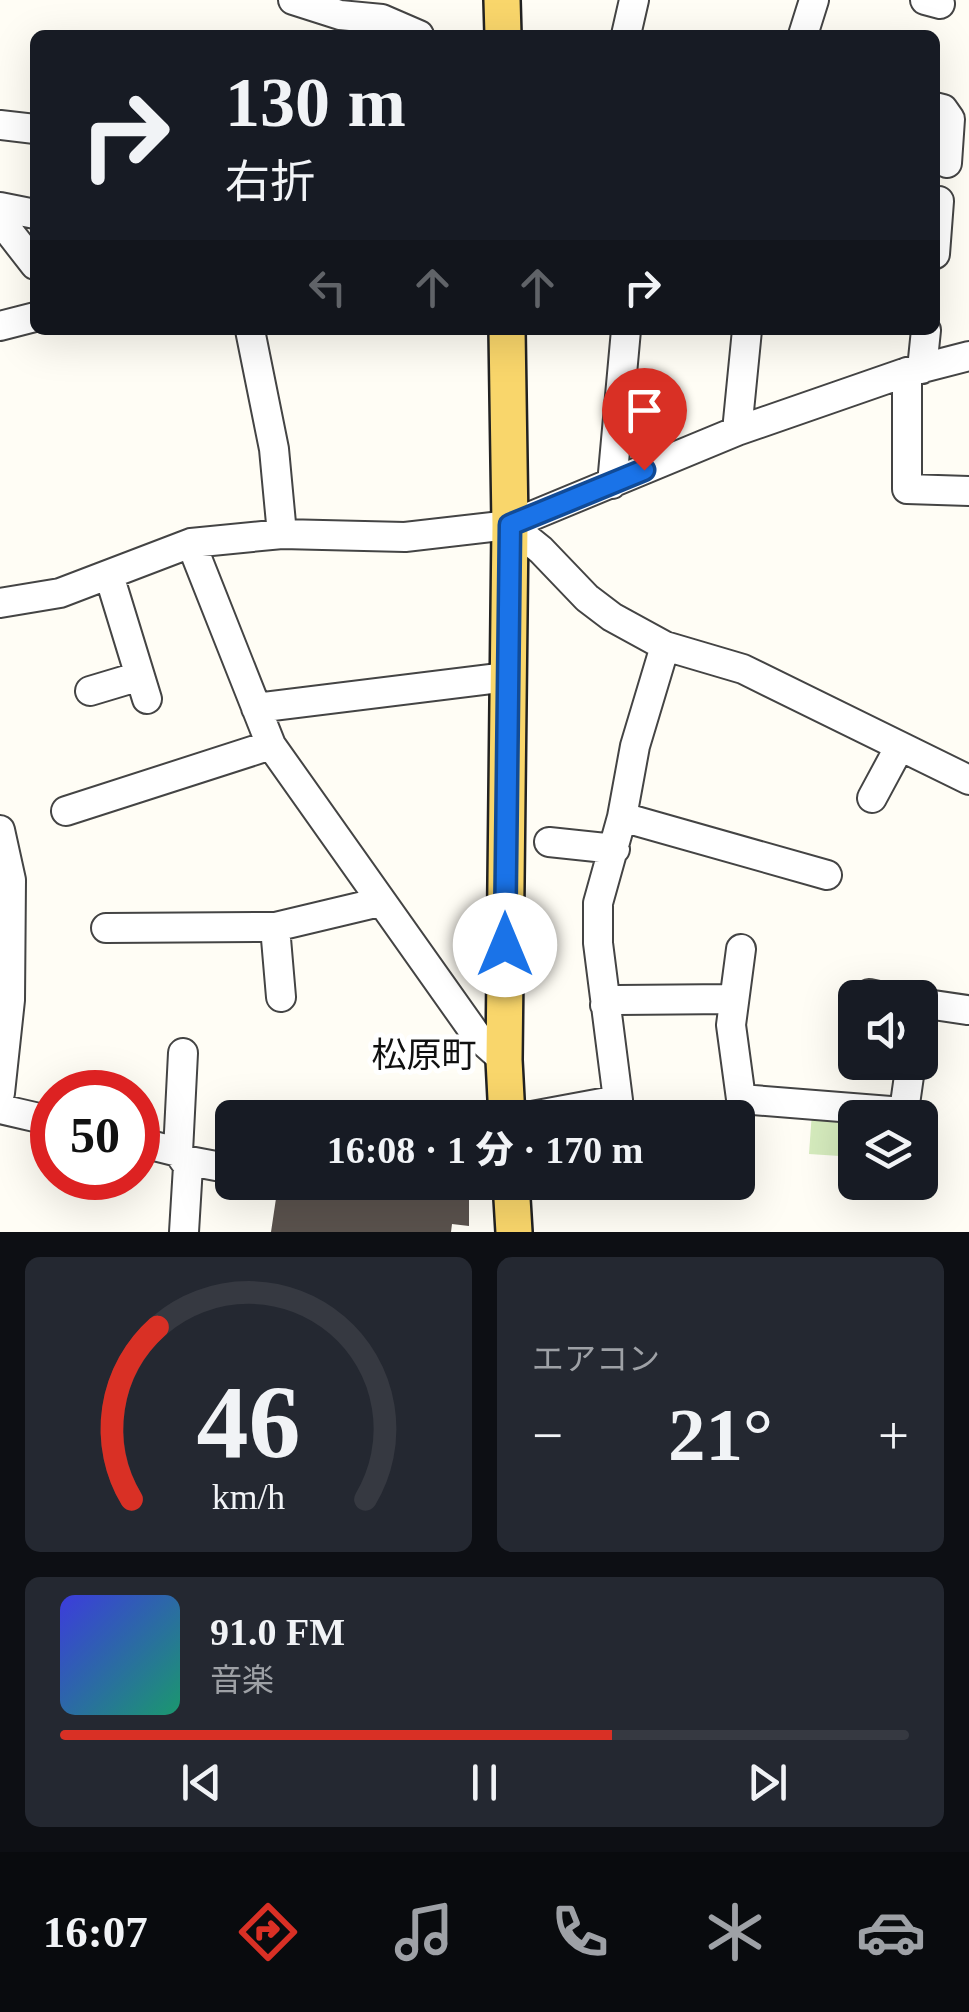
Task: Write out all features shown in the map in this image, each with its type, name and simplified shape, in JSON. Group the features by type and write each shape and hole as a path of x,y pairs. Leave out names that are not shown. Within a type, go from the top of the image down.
{"main road":[{"path":"502,0 502,30"},
{"path":"506,1100 510,525 507,335"},
{"path":"512,1200 514,1232"}],"street":[{"path":"293,0 330,5 340,15 382,19 408,30"},
{"path":"627,30 634,0"},
{"path":"805,30 814,0"},
{"path":"940,108 950,119 947,163"},
{"path":"0,125 30,128"},
{"path":"0,207 30,213"},
{"path":"0,220 30,259"},
{"path":"0,326 30,317"},
{"path":"251,335 274,449 282,534"},
{"path":"612,484 626,335"},
{"path":"737,430 746,335"},
{"path":"924,335 914,370 907,489 969,490"},
{"path":"0,603 60,593 191,543 282,534 405,537 510,525 737,430 914,370 969,356"},
{"path":"510,525 612,617 666,646 743,669 826,706 969,780"},
{"path":"191,543 271,745 476,1036 504,1060"},
{"path":"90,690 143,688 109,575"},
{"path":"617,1100 598,943 598,903 615,849 635,746 666,646"},
{"path":"256,708 506,678"},
{"path":"66,810 271,745"},
{"path":"872,798 900,746"},
{"path":"622,818 827,875"},
{"path":"0,830 11,880 10,1000 0,1093"},
{"path":"548,842 615,849"},
{"path":"120,919 275,927 380,902"},
{"path":"275,927 281,996"},
{"path":"741,949 731,1026 742,1099 838,1112"},
{"path":"605,1005 618,1000 732,999"},
{"path":"938,1006 967,1010"},
{"path":"183,1053 181,1156 188,1166 184,1232"},
{"path":"0,1108 30,1116"},
{"path":"160,1149 215,1165"}],"green space":[{"path":"812,1112 838,1116 838,1156 809,1154"}],"building":[{"path":"276,1200 469,1200 469,1226 452,1224 451,1232 271,1232"}],"district":[{"name":"松原町","path":"424,1055"}],"route":[{"path":"505,945 510,525 644,470"}]}
